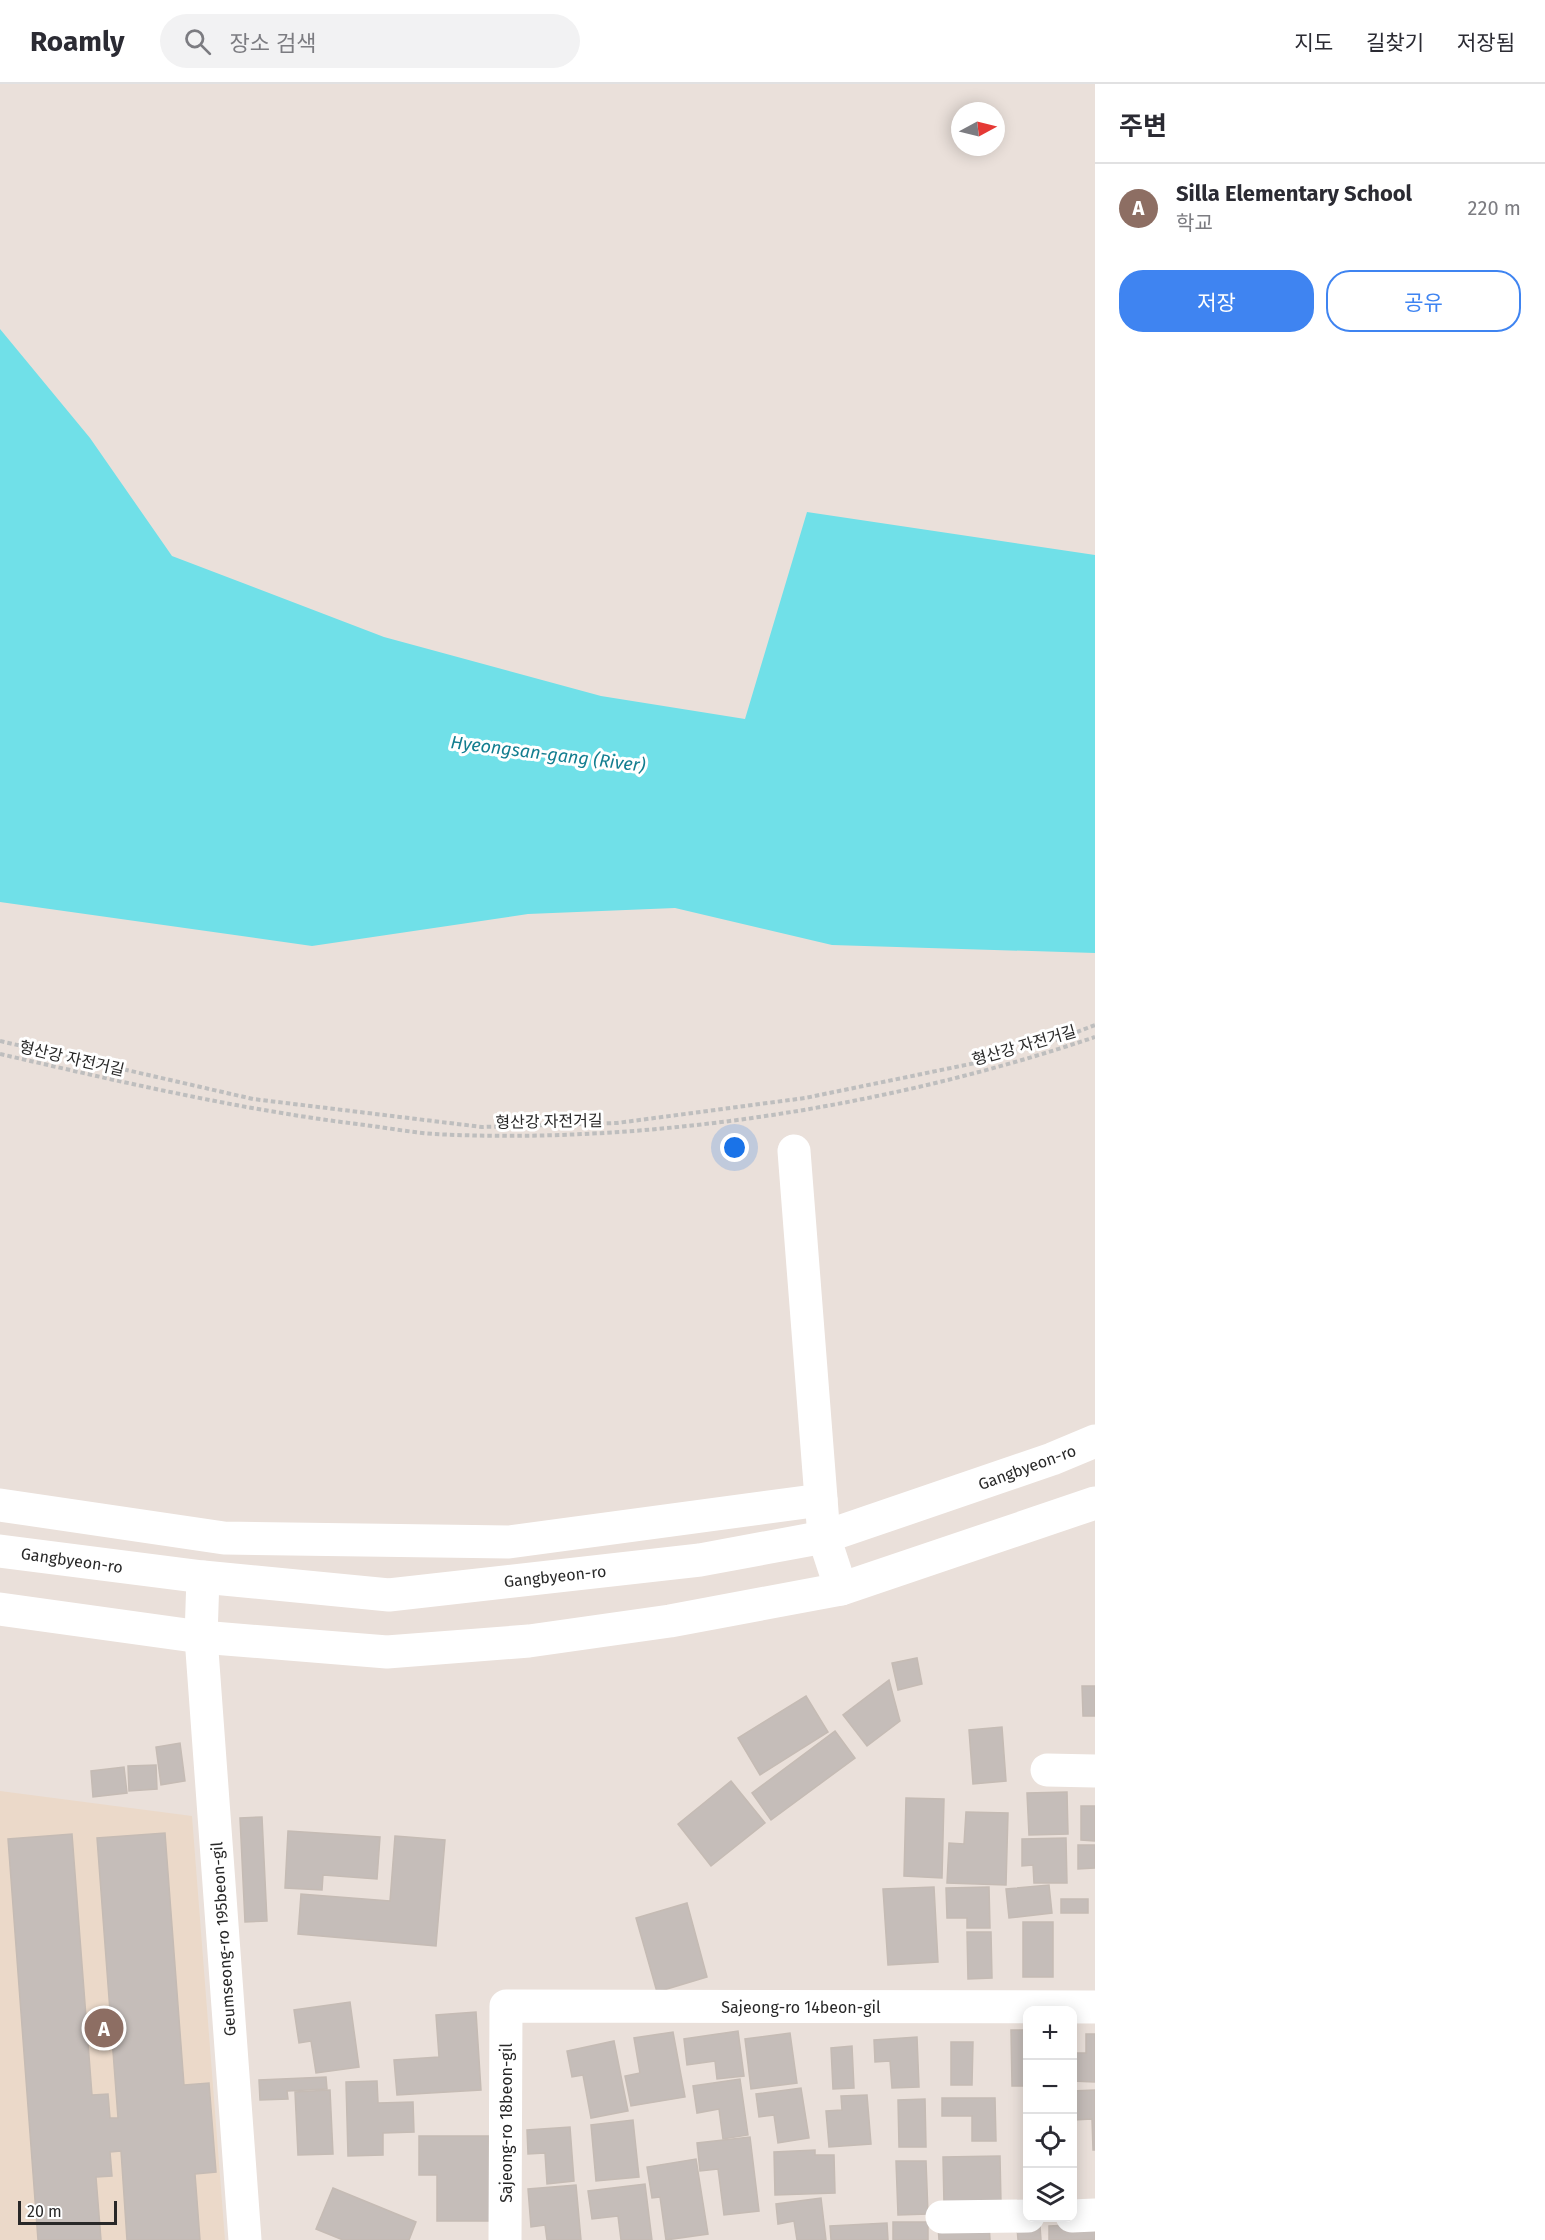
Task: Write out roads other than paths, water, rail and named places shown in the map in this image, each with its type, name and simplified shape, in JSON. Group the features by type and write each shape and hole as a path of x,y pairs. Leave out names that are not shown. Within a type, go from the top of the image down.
{"street":[{"path":"794,1151 824,1537 841,1588"},
{"name":"Gangbyeon-ro","path":"0,1551 203,1577 389,1595 700,1560 824,1537 1052,1459 1095,1441"},
{"path":"0,1505 224,1538 509,1542 822,1500"},
{"path":"0,1609 201,1637 387,1652 529,1641 670,1621 841,1588 1095,1503"},
{"name":"Geumseong-ro 195beon-gil","path":"203,1577 201,1637 245,2240"},
{"path":"1047,1770 1095,1770"},
{"name":"Sajeong-ro 14beon-gil","path":"506,2006 1095,2007"},
{"name":"Sajeong-ro 18beon-gil","path":"505,2240 506,2006"},
{"path":"942,2217 1023,2216"},
{"path":"1077,2216 1095,2216"}],"water":[{"name":"Hyeongsan-gang (River)","path":"0,329 90,438 172,556 384,637 601,696 745,719 807,512 1095,555 1095,953 832,945 675,908 528,914 312,946 0,902"}],"place":[{"name":"Silla Elementary School","path":"104,2028"}]}
